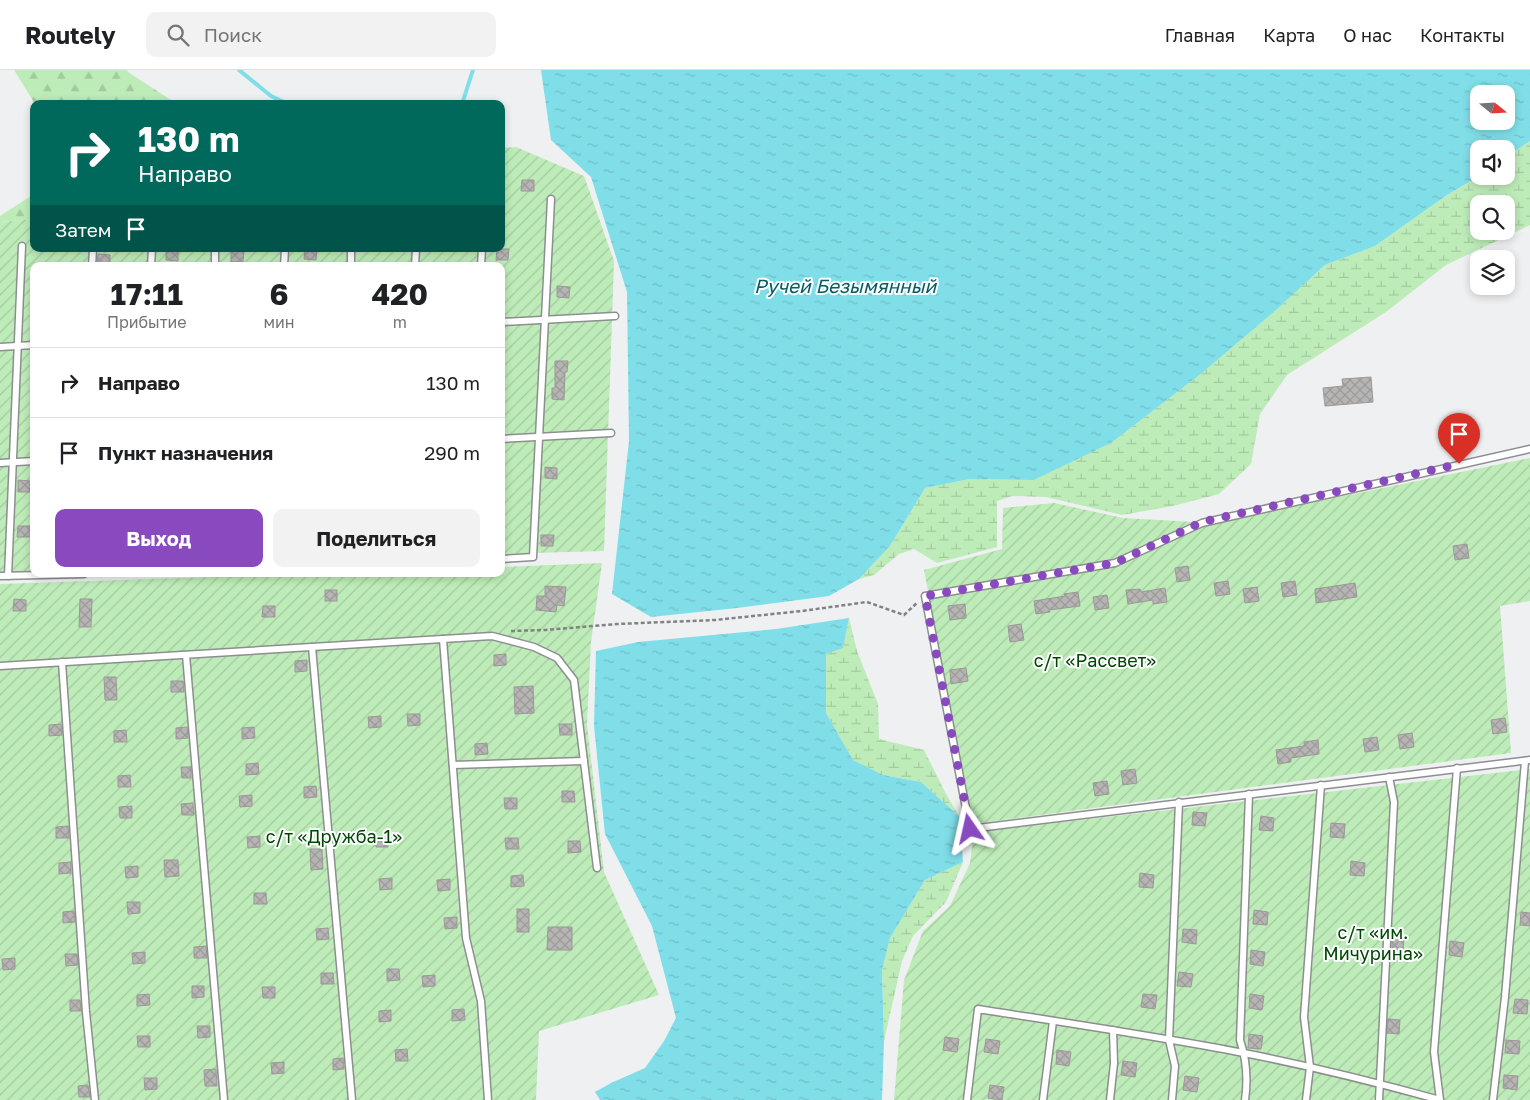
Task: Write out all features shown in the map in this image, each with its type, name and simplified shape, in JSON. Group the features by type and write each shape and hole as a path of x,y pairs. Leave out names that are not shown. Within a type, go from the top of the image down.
{"lane":[{"path":"505,559 533,557 551,199"},
{"path":"8,576 22,246"},
{"path":"505,322 615,316"},
{"path":"0,347 30,345"},
{"path":"505,439 611,433"},
{"path":"1493,1100 1505,997 1527,761 1457,768 970,829 925,596 1115,563 1202,522 1530,449"},
{"path":"0,463 30,461"},
{"path":"0,576 30,575"},
{"path":"0,666 492,636 534,647 557,658 574,680 597,868"},
{"path":"443,639 466,938 481,1001 488,1100"},
{"path":"312,647 352,1100"},
{"path":"186,655 224,1100"},
{"path":"62,662 86,1012 95,1100"},
{"path":"453,765 584,761"},
{"path":"967,1100 978,1009 1245,1053 1381,1084 1440,1100 1434,1052 1457,768"},
{"path":"1379,1100 1394,802 1389,777"},
{"path":"1306,1100 1310,1067 1304,1018 1321,785"},
{"path":"1245,1100 1248,1077 1245,1053 1240,1040 1249,794"},
{"path":"1172,1100 1176,1066 1169,1040 1179,802"},
{"path":"1043,1100 1053,1021"},
{"path":"1110,1100 1114,1063 1113,1030"}],"path":[{"path":"617,624 715,620 867,602 904,616 925,596"}],"green space":[{"path":"14,70 127,70 171,100 33,100"},
{"path":"1530,141 1530,225 1515,232 1515,195 1470,195 1470,240 1498,240 1478,250 1470,250 1470,254 1446,265 1386,312 1287,375 1260,414 1251,464 1219,494 1173,506 1122,515 1046,497 1012,496 997,501 997,547 937,563 914,549 899,554 874,575 859,579 890,546 925,488 970,479 1034,480 1111,443 1202,373 1275,311 1325,265 1375,246 1447,195 1470,181 1470,185 1515,185 1515,151"},
{"path":"516,147 584,176 614,261 604,551 505,554 505,262 30,262 30,572 0,573 0,222 30,219 30,252 505,252 505,148"},
{"path":"30,197 30,219 0,222 0,216"},
{"name":"с/т «Рассвет»","path":"1530,458 1530,601 1500,606 1511,753 973,824 924,570 1002,549 1003,508 1054,503 1123,518 1212,523"},
{"name":"с/т «Дружба-1»","path":"602,563 591,642 587,724 604,872 659,995 539,1031 536,1100 0,1100 0,584 211,577 505,577 505,567"},
{"path":"849,618 857,651 878,704 879,739 924,750 959,816 921,782 883,775 853,760 826,713 826,654 843,648"},
{"name":"с/т «им. Мичурина»","path":"1530,769 1530,1100 894,1100 904,980 923,931 950,906 970,863 974,832"},
{"path":"963,862 946,902 913,936 902,961 884,1041 882,970 890,938 925,880"}],"water":[{"name":"Ручей Безымянный","path":"541,70 1530,70 1530,141 1515,151 1515,140 1470,140 1470,181 1447,195 1375,246 1325,265 1275,311 1202,373 1111,443 1034,480 970,479 925,488 890,546 859,579 829,596 737,608 651,617 612,594 629,441 627,292 591,177 551,140"},
{"path":"849,618 843,648 826,654 826,713 853,760 883,775 921,782 959,816 963,862 925,880 890,938 882,970 884,1041 882,1100 600,1100 595,1092 645,1068 664,1041 676,1018 652,926 605,834 594,726 596,651 638,642 776,629"}],"building":[{"path":"522,180 534,180 534,191 521,191"},
{"path":"505,249 509,249 508,260 496,260 497,252 505,252"},
{"path":"166,252 178,252 178,261 166,260"},
{"path":"231,252 244,252 243,262 231,262"},
{"path":"305,252 317,252 316,260 304,259"},
{"path":"98,254 110,255 110,262 97,262"},
{"path":"557,286 570,287 569,298 557,297"},
{"path":"555,361 568,361 567,372 565,372 564,400 552,399 552,388 555,388"},
{"path":"1371,377 1373,402 1325,406 1323,388 1343,386 1342,379"},
{"path":"545,467 557,468 557,479 545,478"},
{"path":"18,480 30,481 30,492 18,492"},
{"path":"18,526 30,526 30,537 17,537"},
{"path":"541,535 554,535 553,546 541,546"},
{"path":"1467,544 1469,558 1455,560 1453,546"},
{"path":"1188,566 1190,580 1177,582 1175,568"},
{"path":"1228,581 1230,594 1216,596 1214,583"},
{"path":"1295,581 1297,595 1283,597 1281,583"},
{"path":"1355,583 1357,597 1316,603 1315,589"},
{"path":"545,586 566,587 564,606 557,605 556,612 536,610 537,596 545,596"},
{"path":"1257,587 1259,601 1245,603 1243,589"},
{"path":"1165,588 1167,602 1153,604 1153,600 1128,604 1126,590 1140,589 1141,592"},
{"path":"325,590 337,590 337,601 325,601"},
{"path":"1078,592 1080,606 1049,610 1050,612 1036,614 1034,601"},
{"path":"1107,595 1109,608 1095,610 1093,597"},
{"path":"14,599 26,600 26,611 13,611"},
{"path":"80,599 92,599 91,627 79,627"},
{"path":"965,604 966,618 950,620 948,606"},
{"path":"263,606 275,606 275,617 262,617"},
{"path":"1021,624 1024,640 1010,642 1008,626"},
{"path":"506,654 506,665 494,666 494,655"},
{"path":"307,660 307,671 295,672 295,661"},
{"path":"966,668 968,681 951,684 950,670"},
{"path":"104,677 116,677 117,700 105,700"},
{"path":"171,681 183,681 184,692 171,692"},
{"path":"533,686 534,713 515,714 514,687"},
{"path":"407,714 420,714 420,725 408,726"},
{"path":"381,716 381,727 369,728 368,717"},
{"path":"1505,718 1507,732 1493,734 1491,720"},
{"path":"61,724 62,735 49,736 49,725"},
{"path":"559,724 572,724 572,735 560,735"},
{"path":"187,727 188,738 176,739 176,728"},
{"path":"254,727 255,738 242,739 242,728"},
{"path":"126,730 127,742 114,742 114,731"},
{"path":"1412,733 1414,747 1400,749 1398,735"},
{"path":"1377,737 1379,750 1365,752 1363,739"},
{"path":"1318,740 1319,754 1291,758 1291,762 1278,764 1276,750 1304,746 1304,742"},
{"path":"487,743 488,754 475,755 475,744"},
{"path":"258,763 259,774 246,775 246,764"},
{"path":"181,767 191,767 191,778 182,778"},
{"path":"1135,769 1137,783 1123,785 1121,771"},
{"path":"130,775 131,787 118,787 118,776"},
{"path":"1107,781 1109,794 1095,796 1093,783"},
{"path":"316,786 317,797 304,798 304,787"},
{"path":"562,791 574,791 575,802 562,802"},
{"path":"252,795 252,806 240,807 239,796"},
{"path":"504,798 517,798 517,809 505,809"},
{"path":"193,803 194,815 182,815 181,804"},
{"path":"132,806 132,818 120,818 119,807"},
{"path":"1193,812 1207,813 1205,826 1192,825"},
{"path":"1261,816 1274,818 1273,831 1259,830"},
{"path":"1331,823 1345,824 1344,838 1330,837"},
{"path":"68,826 69,838 56,838 56,827"},
{"path":"260,836 260,847 248,848 247,837"},
{"path":"375,836 387,836 388,847 376,847"},
{"path":"505,838 518,838 519,849 506,849"},
{"path":"568,841 580,841 581,852 568,853"},
{"path":"310,849 322,849 323,869 311,870"},
{"path":"164,860 178,860 179,876 165,877"},
{"path":"1351,861 1365,863 1364,876 1350,875"},
{"path":"71,862 71,873 59,874 59,863"},
{"path":"138,866 138,877 126,878 125,867"},
{"path":"1140,873 1154,875 1153,888 1139,887"},
{"path":"523,875 524,886 511,887 511,876"},
{"path":"392,878 392,889 380,890 379,879"},
{"path":"450,879 450,890 438,891 437,880"},
{"path":"254,893 266,893 267,904 254,904"},
{"path":"127,902 140,902 140,913 128,914"},
{"path":"517,909 529,909 529,932 517,932"},
{"path":"1254,910 1268,912 1267,925 1253,924"},
{"path":"74,911 75,922 63,923 63,912"},
{"path":"1521,912 1530,913 1530,926 1520,925"},
{"path":"457,917 457,928 445,929 444,918"},
{"path":"548,927 572,927 572,950 547,950"},
{"path":"328,928 329,939 317,940 316,929"},
{"path":"1183,929 1197,930 1196,944 1182,942"},
{"path":"1392,935 1404,937 1403,950 1392,949"},
{"path":"1450,941 1464,943 1462,957 1449,955"},
{"path":"206,946 207,958 194,958 194,947"},
{"path":"1251,950 1265,952 1263,966 1250,964"},
{"path":"145,952 145,963 133,964 132,953"},
{"path":"65,954 77,954 78,965 66,966"},
{"path":"15,958 15,969 3,970 2,959"},
{"path":"387,969 399,969 400,980 387,981"},
{"path":"1179,972 1193,974 1191,987 1177,986"},
{"path":"321,973 333,973 334,984 321,984"},
{"path":"435,975 435,986 423,987 422,976"},
{"path":"192,986 204,986 204,997 192,998"},
{"path":"262,987 275,987 275,998 263,998"},
{"path":"149,994 150,1005 137,1006 137,995"},
{"path":"1143,994 1157,995 1155,1009 1141,1007"},
{"path":"1250,994 1264,996 1262,1010 1249,1008"},
{"path":"1515,999 1528,1000 1527,1014 1513,1013"},
{"path":"70,1000 80,1000 81,1011 70,1011"},
{"path":"464,1009 465,1020 452,1021 452,1010"},
{"path":"391,1010 391,1021 379,1022 379,1011"},
{"path":"1388,1019 1400,1020 1399,1034 1387,1033"},
{"path":"197,1026 210,1026 210,1037 198,1038"},
{"path":"1249,1034 1263,1036 1261,1049 1248,1048"},
{"path":"137,1036 150,1036 150,1047 138,1047"},
{"path":"945,1037 959,1039 957,1052 943,1050"},
{"path":"986,1039 1000,1041 998,1054 984,1052"},
{"path":"1506,1040 1520,1041 1519,1054 1505,1053"},
{"path":"407,1049 408,1061 396,1061 395,1050"},
{"path":"1057,1050 1071,1052 1069,1066 1056,1064"},
{"path":"343,1058 344,1069 333,1070 333,1059"},
{"path":"1123,1061 1137,1063 1135,1077 1121,1075"},
{"path":"284,1062 284,1073 272,1074 271,1063"},
{"path":"216,1069 217,1086 205,1086 204,1070"},
{"path":"1504,1075 1518,1076 1517,1090 1503,1088"},
{"path":"1185,1076 1199,1078 1197,1092 1183,1090"},
{"path":"144,1078 157,1078 157,1089 145,1090"},
{"path":"88,1085 90,1097 79,1097 78,1086"},
{"path":"990,1085 1004,1087 1002,1100 988,1098"}],"waterway":[{"path":"239,70 271,96 280,100"},
{"path":"463,100 473,70"}],"route":[{"path":"970,829 925,596 1115,563 1202,522 1459,464"}]}
